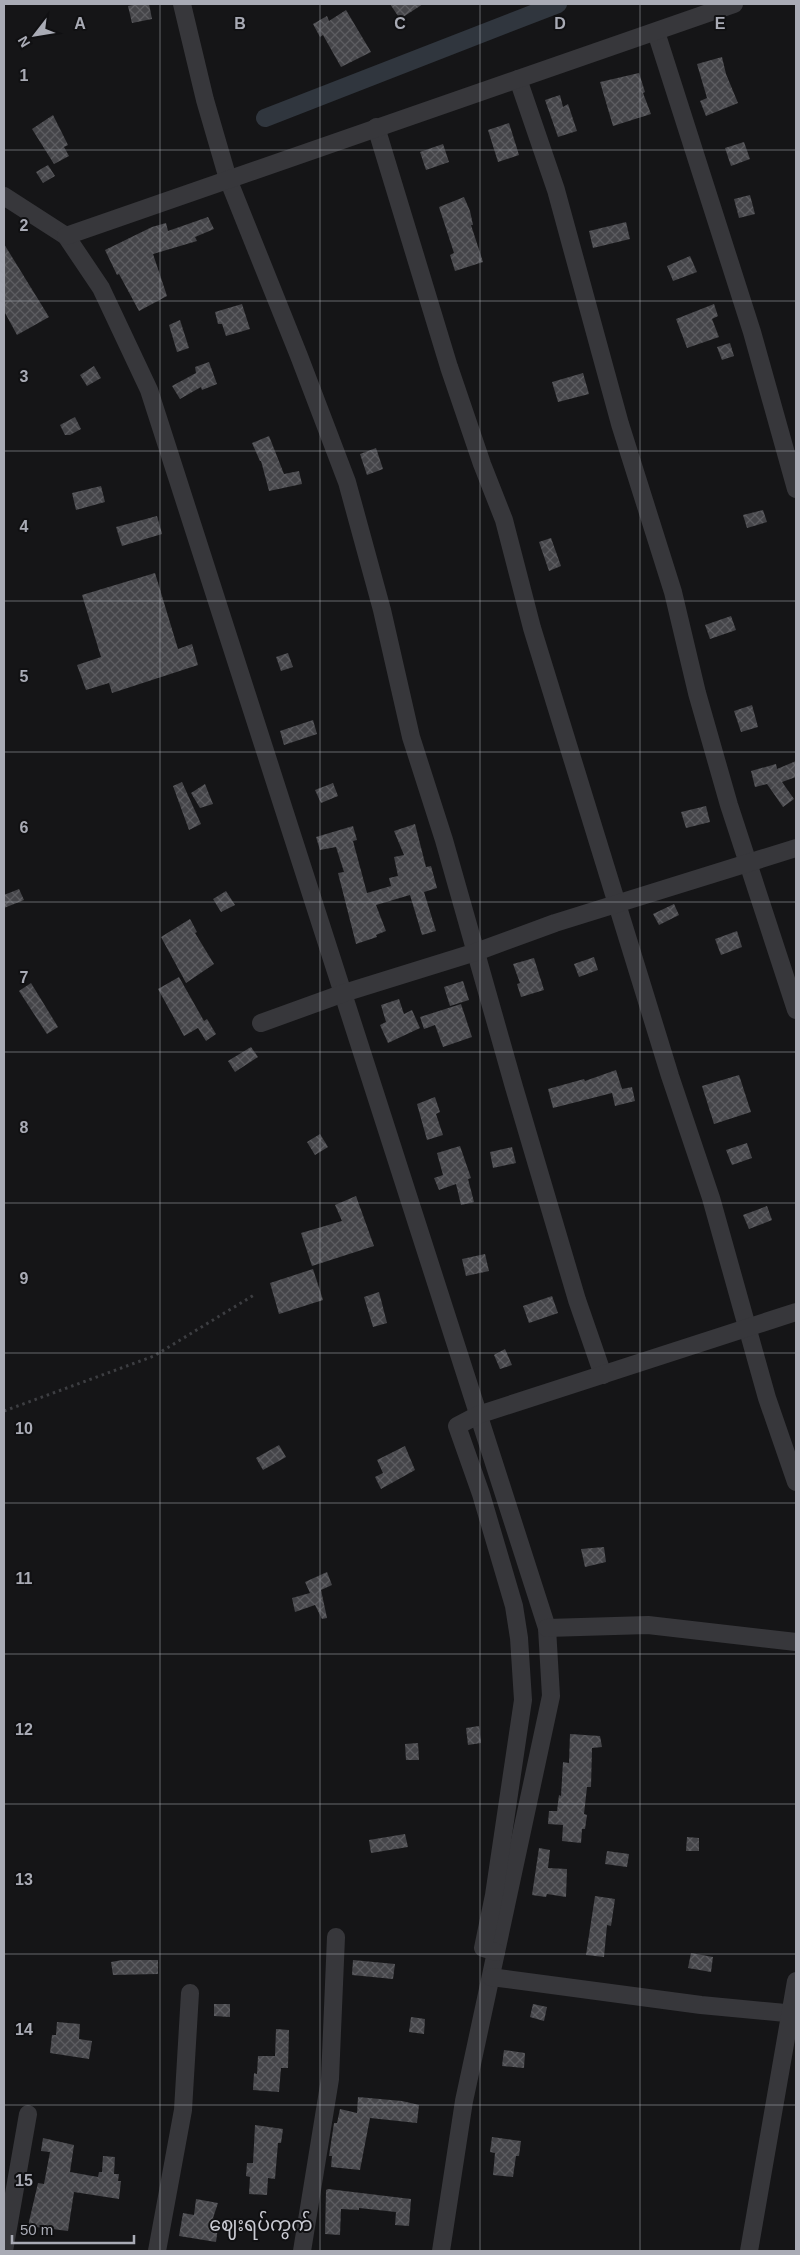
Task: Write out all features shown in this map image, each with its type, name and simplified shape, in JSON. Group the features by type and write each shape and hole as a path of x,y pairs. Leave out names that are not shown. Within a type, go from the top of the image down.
{"street":[{"path":"182,4 204,100 228,179 347,482 382,610 411,737 444,840 577,1300 603,1374"},
{"path":"66,236 734,4"},
{"path":"656,32 752,332 796,489"},
{"path":"518,79 556,190 620,424 672,592 697,693 748,863 796,1010"},
{"path":"376,128 449,367 482,464 504,520 532,628 616,905 710,1198 746,1328 784,1451 796,1482"},
{"path":"4,196 66,236 101,288 149,390 547,1628 551,1696 464,2101 441,2251"},
{"path":"261,1023 344,992 476,952 555,923 796,848"},
{"path":"496,1952 483,1948 494,1895 523,1700 519,1638 514,1606 481,1494 457,1426 478,1415 796,1312"},
{"path":"547,1628 648,1625 796,1642"},
{"path":"302,2251 330,2078 336,1937"},
{"path":"491,1977 701,2005 793,2013"},
{"path":"749,2251 793,2013 796,1981"},
{"path":"157,2251 183,2110 190,1993"},
{"path":"4,2251 28,2114"}],"path":[{"path":"4,1411 154,1356 254,1295"}],"building":[{"path":"149,4 152,19 132,23 128,6"},
{"path":"390,4 423,4 400,19"},
{"path":"346,10 371,52 341,67 323,35 320,37 313,24 327,16 329,21"},
{"path":"722,57 726,74 738,103 706,116 700,101 707,98 697,64"},
{"path":"639,73 645,92 643,93 651,114 613,126 600,82"},
{"path":"560,95 563,107 568,104 577,131 558,137 545,100"},
{"path":"53,115 68,145 64,147 69,156 54,164 32,129"},
{"path":"509,123 519,155 498,162 488,130"},
{"path":"744,142 750,159 731,166 725,148"},
{"path":"443,144 449,162 426,170 420,152"},
{"path":"48,165 55,176 43,183 36,172"},
{"path":"750,195 755,214 739,218 734,199"},
{"path":"464,197 470,211 473,225 471,225 483,262 455,271 450,255 454,253 439,207"},
{"path":"208,217 214,229 195,237 197,241 153,254 167,296 139,311 119,274 117,275 105,250 152,227 166,223 168,231"},
{"path":"626,222 630,239 593,248 589,231"},
{"path":"4,244 49,317 17,335 4,311"},
{"path":"690,256 697,272 673,281 667,266"},
{"path":"242,304 250,329 226,336 222,324 218,324 215,312"},
{"path":"714,304 718,316 712,319 719,337 687,348 676,319"},
{"path":"180,320 189,348 177,352 169,325"},
{"path":"730,343 734,356 722,360 717,347"},
{"path":"209,362 217,384 202,390 201,387 180,399 172,386 196,373 195,367"},
{"path":"94,366 101,378 87,386 80,375"},
{"path":"583,373 589,394 558,402 552,382"},
{"path":"75,417 81,429 70,435 65,435 60,425"},
{"path":"269,436 284,474 299,471 302,484 269,491 261,461 252,443"},
{"path":"376,448 383,469 367,475 360,454"},
{"path":"101,486 105,502 76,510 72,493"},
{"path":"763,510 767,522 747,528 743,515"},
{"path":"157,516 162,534 122,546 116,527"},
{"path":"551,538 561,566 549,571 539,542"},
{"path":"155,573 178,649 192,644 198,665 112,693 109,683 86,690 77,665 101,657 82,595"},
{"path":"731,616 736,630 710,639 705,625"},
{"path":"288,653 293,667 281,671 276,657"},
{"path":"752,705 758,727 741,732 734,711"},
{"path":"313,720 317,734 284,745 280,731"},
{"path":"796,761 796,777 782,782 794,799 783,807 767,784 755,787 751,771 776,764 777,769"},
{"path":"182,782 201,824 189,830 173,786"},
{"path":"333,783 338,796 321,803 315,790"},
{"path":"205,784 213,804 200,808 191,793"},
{"path":"706,806 710,822 686,828 681,812"},
{"path":"415,824 426,867 431,866 437,888 424,892 436,931 422,935 410,895 376,905 386,931 376,935 377,937 356,944 338,873 344,872 336,847 320,850 316,837 353,826 357,840 353,841 367,893 391,886 389,878 398,876 394,857 404,855 394,831"},
{"path":"19,889 24,900 4,908 4,895"},
{"path":"226,891 235,905 221,912 213,899"},
{"path":"674,904 679,915 659,925 653,914"},
{"path":"190,919 197,932 195,933 214,964 186,983 161,937"},
{"path":"737,931 742,947 721,955 715,939"},
{"path":"594,957 598,970 579,977 574,964"},
{"path":"534,958 544,990 521,997 517,984 520,983 513,964"},
{"path":"179,977 204,1021 207,1019 216,1034 206,1041 198,1028 184,1036 158,989"},
{"path":"463,981 469,1000 450,1006 444,987"},
{"path":"31,983 58,1027 47,1034 19,991"},
{"path":"399,999 404,1014 412,1010 420,1028 388,1043 380,1025 386,1022 381,1005"},
{"path":"461,1004 472,1037 443,1047 435,1025 424,1029 420,1017"},
{"path":"251,1047 258,1057 235,1072 228,1061"},
{"path":"616,1070 622,1089 632,1087 635,1101 615,1106 612,1093 553,1108 548,1089 584,1079 585,1081"},
{"path":"739,1075 751,1112 714,1124 702,1086"},
{"path":"435,1097 440,1112 436,1114 443,1135 427,1140 417,1104"},
{"path":"320,1134 328,1147 315,1155 307,1142"},
{"path":"747,1143 752,1158 732,1165 726,1150"},
{"path":"460,1146 471,1178 468,1179 474,1202 461,1205 456,1184 439,1190 434,1178 443,1175 437,1153"},
{"path":"512,1147 516,1163 493,1168 490,1152"},
{"path":"356,1196 374,1246 312,1266 301,1233 342,1221 335,1205"},
{"path":"767,1206 772,1220 749,1229 743,1215"},
{"path":"485,1254 489,1271 466,1276 462,1259"},
{"path":"313,1269 323,1300 279,1314 270,1283"},
{"path":"379,1292 387,1323 373,1327 364,1297"},
{"path":"552,1296 558,1313 529,1323 523,1306"},
{"path":"505,1349 512,1365 500,1369 494,1355"},
{"path":"279,1445 286,1457 263,1470 256,1458"},
{"path":"405,1446 415,1470 381,1489 375,1477 383,1473 377,1460"},
{"path":"604,1547 606,1562 585,1567 581,1549"},
{"path":"327,1572 332,1585 321,1590 327,1618 322,1619 315,1605 295,1612 292,1598 310,1593 305,1582"},
{"path":"479,1726 481,1743 468,1745 466,1728"},
{"path":"570,1734 600,1736 602,1747 592,1748 591,1787 587,1787 584,1814 587,1815 585,1829 582,1829 581,1843 562,1841 563,1825 548,1824 549,1811 557,1811 559,1795 561,1796 563,1762 569,1763"},
{"path":"418,1743 419,1760 406,1760 405,1744"},
{"path":"405,1834 408,1847 371,1853 369,1840"},
{"path":"687,1837 699,1838 699,1851 686,1851"},
{"path":"539,1848 550,1850 548,1868 567,1869 566,1897 547,1894 546,1897 532,1895"},
{"path":"607,1851 629,1854 627,1867 605,1864"},
{"path":"595,1896 615,1899 611,1926 607,1925 604,1957 586,1955"},
{"path":"691,1953 713,1957 711,1972 688,1968"},
{"path":"122,1960 158,1960 158,1974 113,1975 111,1962"},
{"path":"353,1960 395,1964 393,1979 352,1975"},
{"path":"214,2004 230,2004 230,2017 214,2016"},
{"path":"533,2004 547,2007 544,2021 530,2017"},
{"path":"411,2017 425,2019 424,2034 409,2032"},
{"path":"57,2022 80,2024 79,2039 92,2041 89,2059 50,2053 52,2035 56,2035"},
{"path":"276,2029 289,2030 288,2068 281,2068 279,2092 253,2090 254,2073 257,2074 258,2056 275,2056"},
{"path":"504,2050 525,2053 524,2068 502,2066"},
{"path":"358,2097 402,2101 419,2105 417,2123 370,2118 360,2170 331,2167 332,2156 329,2156 334,2123 337,2123 340,2109 357,2113"},
{"path":"255,2125 283,2129 281,2143 278,2143 275,2179 268,2178 267,2195 249,2194 250,2177 246,2176 247,2163 253,2163"},
{"path":"492,2137 521,2141 519,2156 516,2156 513,2177 493,2175 495,2153 490,2152"},
{"path":"43,2138 74,2145 70,2172 98,2177 99,2172 102,2172 103,2156 115,2157 114,2174 119,2174 118,2181 121,2181 119,2199 74,2192 68,2231 28,2226 38,2183 44,2184 50,2152 41,2151"},
{"path":"326,2190 411,2199 409,2226 395,2225 396,2212 359,2208 359,2210 341,2209 340,2235 325,2234"},
{"path":"196,2199 218,2203 213,2218 219,2220 216,2242 179,2236 183,2213 194,2215"}],"waterway":[{"path":"265,118 558,4"}],"district":[{"name":"ဈေးရပ်ကွက်","path":"261,2224"}]}
